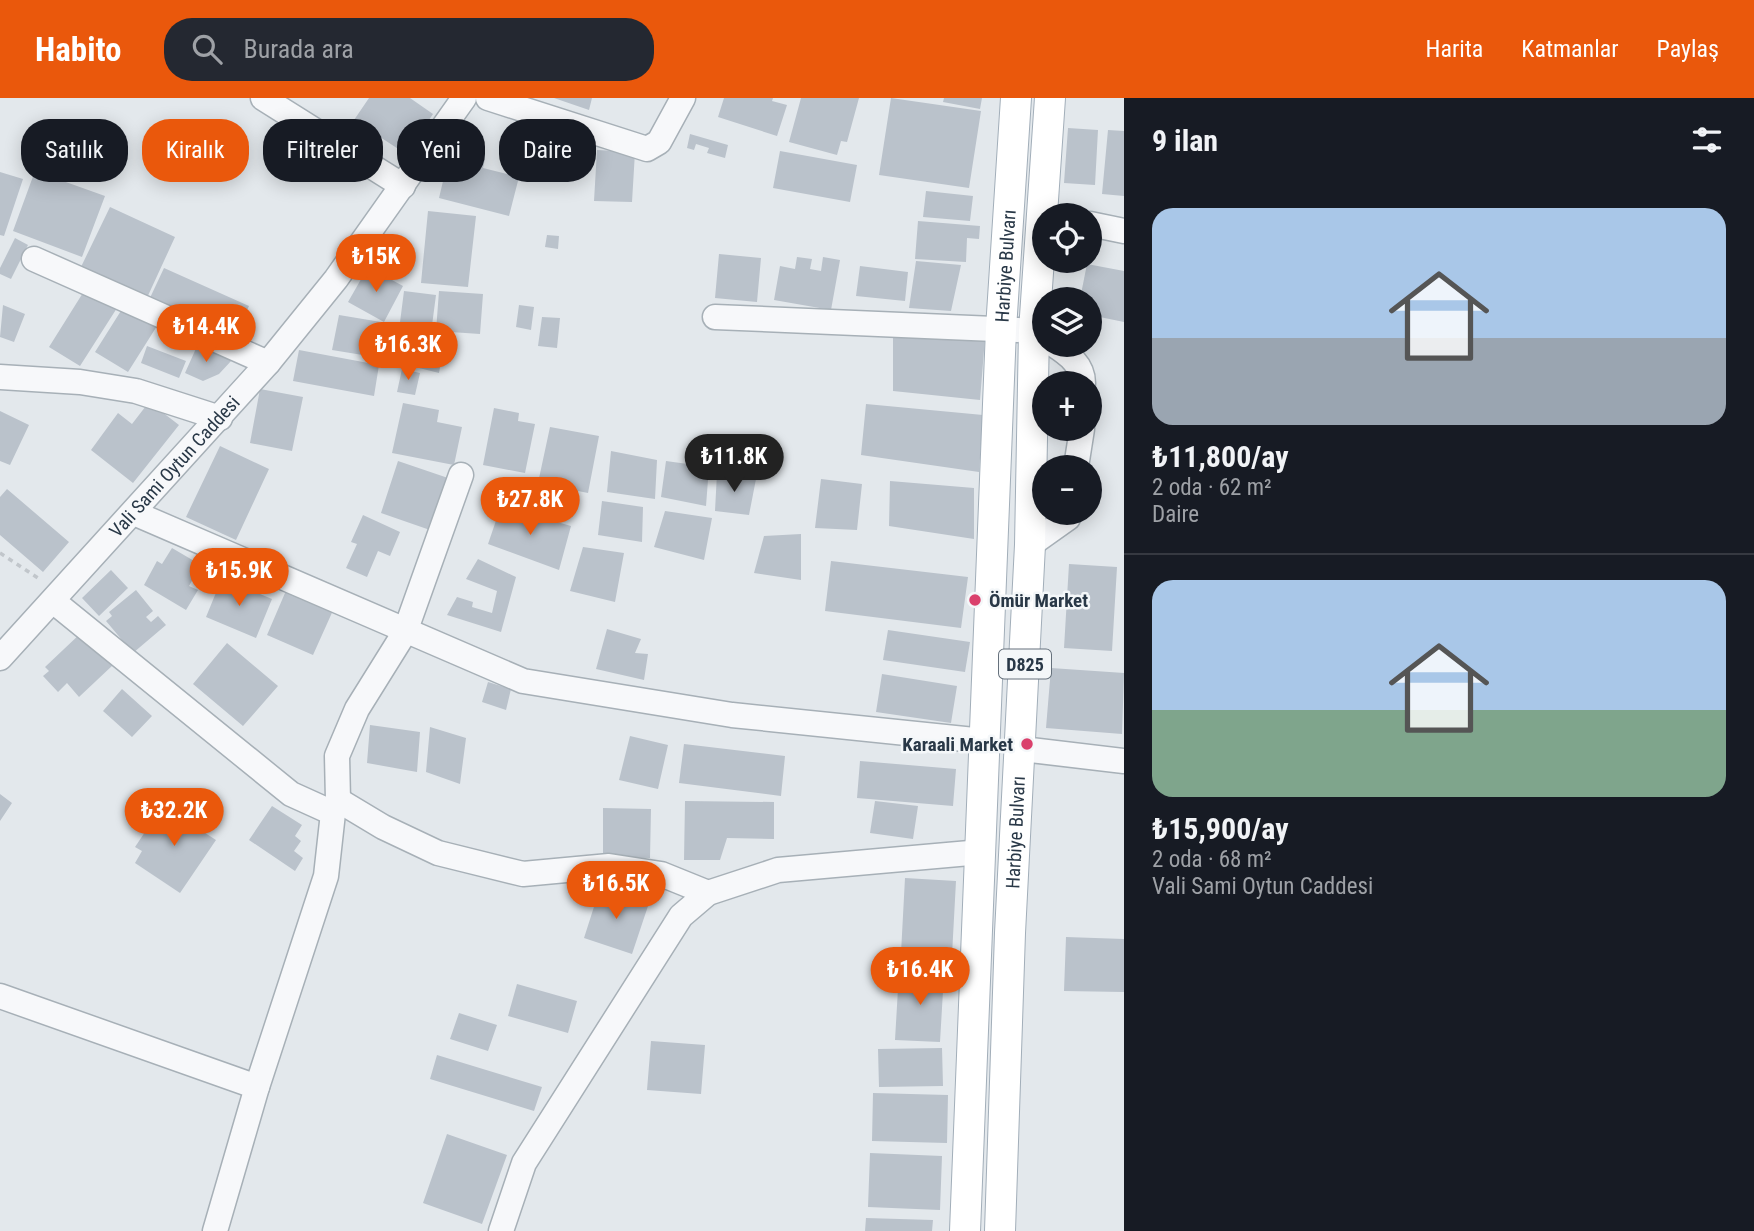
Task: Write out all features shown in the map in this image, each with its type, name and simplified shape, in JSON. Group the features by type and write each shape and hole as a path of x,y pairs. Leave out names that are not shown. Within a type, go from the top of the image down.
{"main road":[{"name":"Harbiye Bulvarı","path":"965,1231 1001,329 1016,98"},
{"name":"Harbiye Bulvarı","path":"1046,203 1050,98"},
{"name":"Harbiye Bulvarı","path":"1000,1231 1010,933 1043,357"}],"street":[{"path":"263,98 402,186"},
{"name":"Vali Sami Oytun Caddesi","path":"0,658 268,363 336,279 464,98"},
{"path":"488,98 647,149 659,142 683,98"},
{"path":"1009,207 1032,211"},
{"path":"1102,226 1124,231"},
{"path":"34,259 268,363"},
{"path":"715,317 1001,329 1032,335"},
{"path":"0,377 80,382 136,391 220,418"},
{"path":"215,1231 257,1087 326,876 335,807 337,756 357,709 405,632 461,475"},
{"path":"134,513 523,681 732,715 984,741"},
{"path":"1030,545 1058,525"},
{"path":"56,597 290,794 335,807 450,856 523,874 609,866 661,874 708,893"},
{"path":"1022,749 1124,761"},
{"path":"501,1231 524,1163 681,916 708,893 778,870 981,852"},
{"path":"1,997 257,1087"}],"path":[{"path":"0,553 56,597"}],"building":[{"path":"369,98 410,98 433,114 430,119 397,119 397,148 383,139 383,119 355,119"},
{"path":"554,98 592,98 589,110"},
{"path":"724,98 773,98 772,101 787,105 777,136 718,117"},
{"path":"801,98 859,98 847,142 841,141 837,155 789,142"},
{"path":"891,98 981,111 969,188 879,175"},
{"path":"944,98 982,98 980,109 943,102"},
{"path":"1068,128 1098,130 1095,185 1064,183"},
{"path":"1108,130 1124,131 1124,196 1102,194"},
{"path":"690,134 728,145 725,158 707,153 709,148 696,144 694,150 687,148"},
{"path":"597,150 635,152 632,202 594,201"},
{"path":"780,151 857,165 850,202 773,188"},
{"path":"485,168 499,172 499,182 518,182 509,216 439,198 443,182 485,182"},
{"path":"0,172 21,178 22,182 4,236 0,235"},
{"path":"31,182 66,182 105,196 82,257 13,231"},
{"path":"926,191 973,196 970,221 923,217"},
{"path":"110,207 175,237 146,300 80,269"},
{"path":"428,211 476,216 468,287 421,283"},
{"path":"918,221 980,226 979,239 967,238 966,262 915,259"},
{"path":"547,235 559,236 558,249 545,247"},
{"path":"15,238 28,245 11,279 0,274 0,268"},
{"path":"719,254 761,258 757,302 715,298"},
{"path":"797,257 812,259 810,269 821,271 823,257 840,260 831,310 774,300 780,266 795,269"},
{"path":"916,261 961,265 951,311 909,308"},
{"path":"860,266 908,272 905,301 856,296"},
{"path":"368,267 403,286 384,322 348,302"},
{"path":"1102,267 1124,271 1124,322 1102,317 1102,287 1082,287 1085,273 1102,273"},
{"path":"164,268 249,306 234,339 149,300"},
{"path":"86,288 117,308 80,366 49,347"},
{"path":"404,291 436,295 431,333 399,330"},
{"path":"439,291 483,294 480,334 436,331"},
{"path":"3,305 25,314 14,342 0,337"},
{"path":"519,305 534,307 531,330 516,327"},
{"path":"124,306 157,326 128,372 95,352"},
{"path":"339,315 387,323 381,358 332,350"},
{"path":"542,317 560,318 557,348 538,346"},
{"path":"893,335 985,338 980,400 893,391"},
{"path":"198,344 232,360 219,374 203,381 185,373"},
{"path":"147,346 186,361 179,378 141,363"},
{"path":"415,349 442,356 439,373 411,366"},
{"path":"299,350 379,365 374,396 293,381"},
{"path":"402,369 420,373 415,395 397,392"},
{"path":"260,389 303,397 292,451 250,443"},
{"path":"149,402 179,425 133,483 91,450 118,413 132,424"},
{"path":"403,403 439,410 437,422 462,427 454,465 392,453"},
{"path":"866,404 983,415 979,472 861,455"},
{"path":"494,408 519,413 518,421 535,424 525,473 483,465"},
{"path":"0,411 29,425 10,465 0,461"},
{"path":"550,427 599,436 588,493 538,483"},
{"path":"220,446 269,469 236,540 186,517"},
{"path":"611,451 657,460 655,499 607,492"},
{"path":"398,461 448,478 430,530 381,513"},
{"path":"666,461 709,467 706,506 661,497"},
{"path":"717,473 756,479 749,515 715,511"},
{"path":"821,479 862,484 857,530 815,528"},
{"path":"890,481 974,488 974,539 889,526"},
{"path":"7,489 69,542 43,572 0,535 0,497"},
{"path":"602,501 643,507 642,542 598,535"},
{"path":"501,506 571,526 559,570 488,544"},
{"path":"665,511 712,518 704,560 654,547"},
{"path":"363,515 400,532 390,556 378,551 367,577 346,568 357,544 351,542"},
{"path":"801,534 801,580 754,573 764,536"},
{"path":"583,547 624,553 615,602 570,591"},
{"path":"172,548 201,565 189,586 198,590 186,610 144,585 157,561 162,564"},
{"path":"478,559 516,577 501,632 447,615 457,597 473,602 472,607 492,613 497,591 466,579"},
{"path":"831,561 968,577 961,628 825,611"},
{"path":"1069,564 1117,567 1112,651 1064,648"},
{"path":"111,570 128,588 99,616 82,598"},
{"path":"222,578 272,599 256,638 206,617"},
{"path":"288,586 335,606 313,655 267,635"},
{"path":"136,590 153,611 146,617 151,622 158,616 166,625 133,653 106,621 112,616 109,612"},
{"path":"607,629 641,639 635,653 648,654 644,680 596,669"},
{"path":"888,630 970,642 965,672 883,660"},
{"path":"82,632 113,665 79,697 67,683 58,692 43,676 49,671 45,667"},
{"path":"227,643 278,686 243,726 193,684"},
{"path":"1051,668 1124,673 1122,734 1046,728"},
{"path":"882,674 957,686 951,723 876,712"},
{"path":"488,682 511,689 506,710 482,702"},
{"path":"122,689 152,716 132,737 103,711"},
{"path":"370,725 420,732 417,772 367,763"},
{"path":"430,727 466,738 460,784 426,772"},
{"path":"630,736 668,745 658,789 619,780"},
{"path":"684,744 785,756 781,796 679,783"},
{"path":"860,761 956,769 953,806 857,798"},
{"path":"0,794 12,803 0,821"},
{"path":"685,801 774,802 774,839 727,838 720,860 684,860"},
{"path":"875,801 918,806 913,839 870,833"},
{"path":"272,806 302,825 295,836 301,841 294,851 303,858 295,871 249,840"},
{"path":"180,807 206,824 202,831 216,840 180,893 135,863 142,851 135,847 151,823 158,828 169,810 175,814"},
{"path":"603,808 651,809 650,858 603,857"},
{"path":"905,878 956,881 952,955 901,953"},
{"path":"600,888 649,903 632,954 584,938"},
{"path":"1066,937 1124,939 1124,992 1064,991"},
{"path":"899,972 944,974 940,1042 895,1040"},
{"path":"517,984 577,1001 568,1033 508,1016"},
{"path":"459,1013 497,1025 488,1051 450,1039"},
{"path":"651,1041 705,1045 701,1094 647,1090"},
{"path":"942,1048 943,1086 879,1087 878,1049"},
{"path":"437,1055 542,1087 534,1111 430,1079"},
{"path":"873,1093 948,1095 947,1143 872,1141"},
{"path":"447,1134 507,1155 482,1224 423,1203"},
{"path":"870,1153 942,1156 940,1210 868,1207"},
{"path":"866,1218 933,1220 932,1231 865,1231"}],"place":[{"name":"Ömür Market","path":"975,600"},
{"name":"Karaali Market","path":"1027,744"}]}
